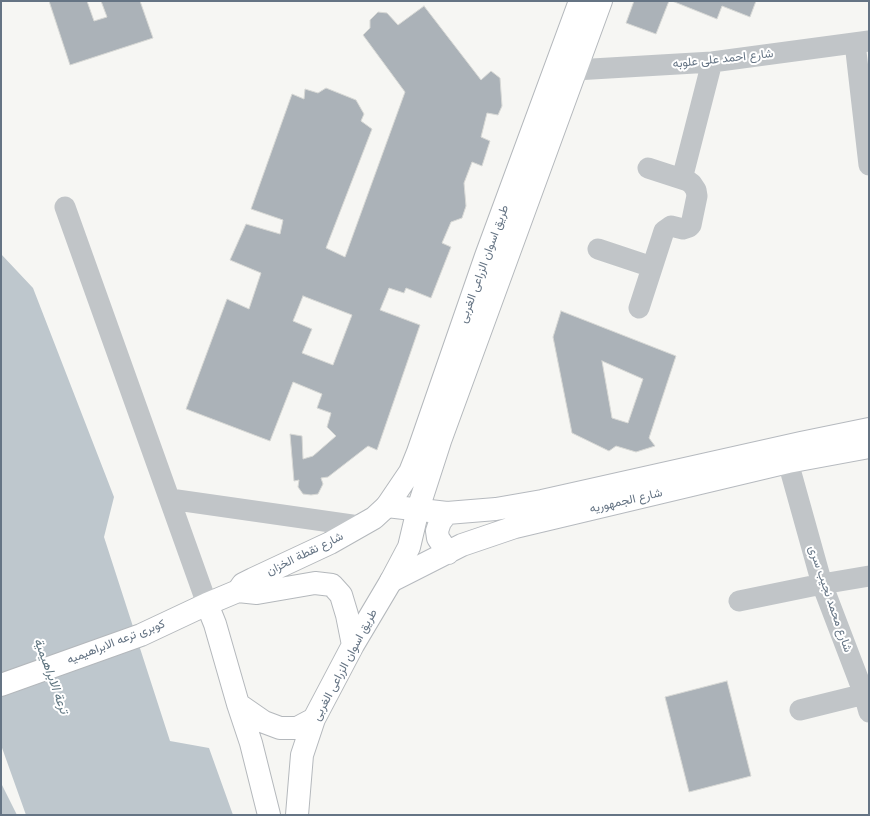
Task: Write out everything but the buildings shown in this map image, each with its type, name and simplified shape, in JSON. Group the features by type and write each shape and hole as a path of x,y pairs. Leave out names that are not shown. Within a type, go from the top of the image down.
{"main road":[{"name":"طريق اسوان الزراعى الغربى","path":"374,517 410,472 418,452 486,256 580,1"},
{"name":"طريق اسوان الزراعى الغربى","path":"297,815 302,755 314,719 353,645 395,574 408,547 418,509 440,441 601,1"},
{"name":"شارع الجمهوريه","path":"374,517 418,509 448,513 496,509 520,505 869,429"},
{"name":"شارع الجمهوريه","path":"395,574 448,553 462,545 515,527 788,462 869,447"},
{"path":"448,513 440,522 437,530 438,538 448,553"},
{"name":"شارع نقطة الخزان","path":"238,591 243,584 330,543 374,517"},
{"name":"شارع نقطة الخزان","path":"207,604 238,591 257,593 315,583 332,585 341,595 353,645"},
{"path":"207,604 215,624 251,743 269,815"},
{"name":"كوبرى ترعه الابراهيميه","path":"1,684 142,635 207,604"},
{"path":"238,704 264,722 280,728 298,728 314,719"}],"street":[{"path":"862,42 869,165"},
{"name":"شارع احمد على علوبه","path":"576,70 712,62 862,42"},
{"path":"682,179 712,62"},
{"path":"639,308 666,229 674,226 686,229 691,225 697,196 696,190 692,184 682,179 648,168"},
{"path":"65,206 207,604"},
{"path":"598,249 652,267"},
{"name":"شارع محمد نجيب سرى","path":"788,462 822,584 867,700"},
{"path":"170,499 374,517"},
{"path":"739,601 869,576"},
{"path":"800,710 867,700"}],"water":[{"name":"ترعة الابراهيمية","path":"1,254 33,288 114,497 104,537 170,741 209,748 233,815 26,815 1,745"},
{"path":"1,783 17,815 1,815"}]}
